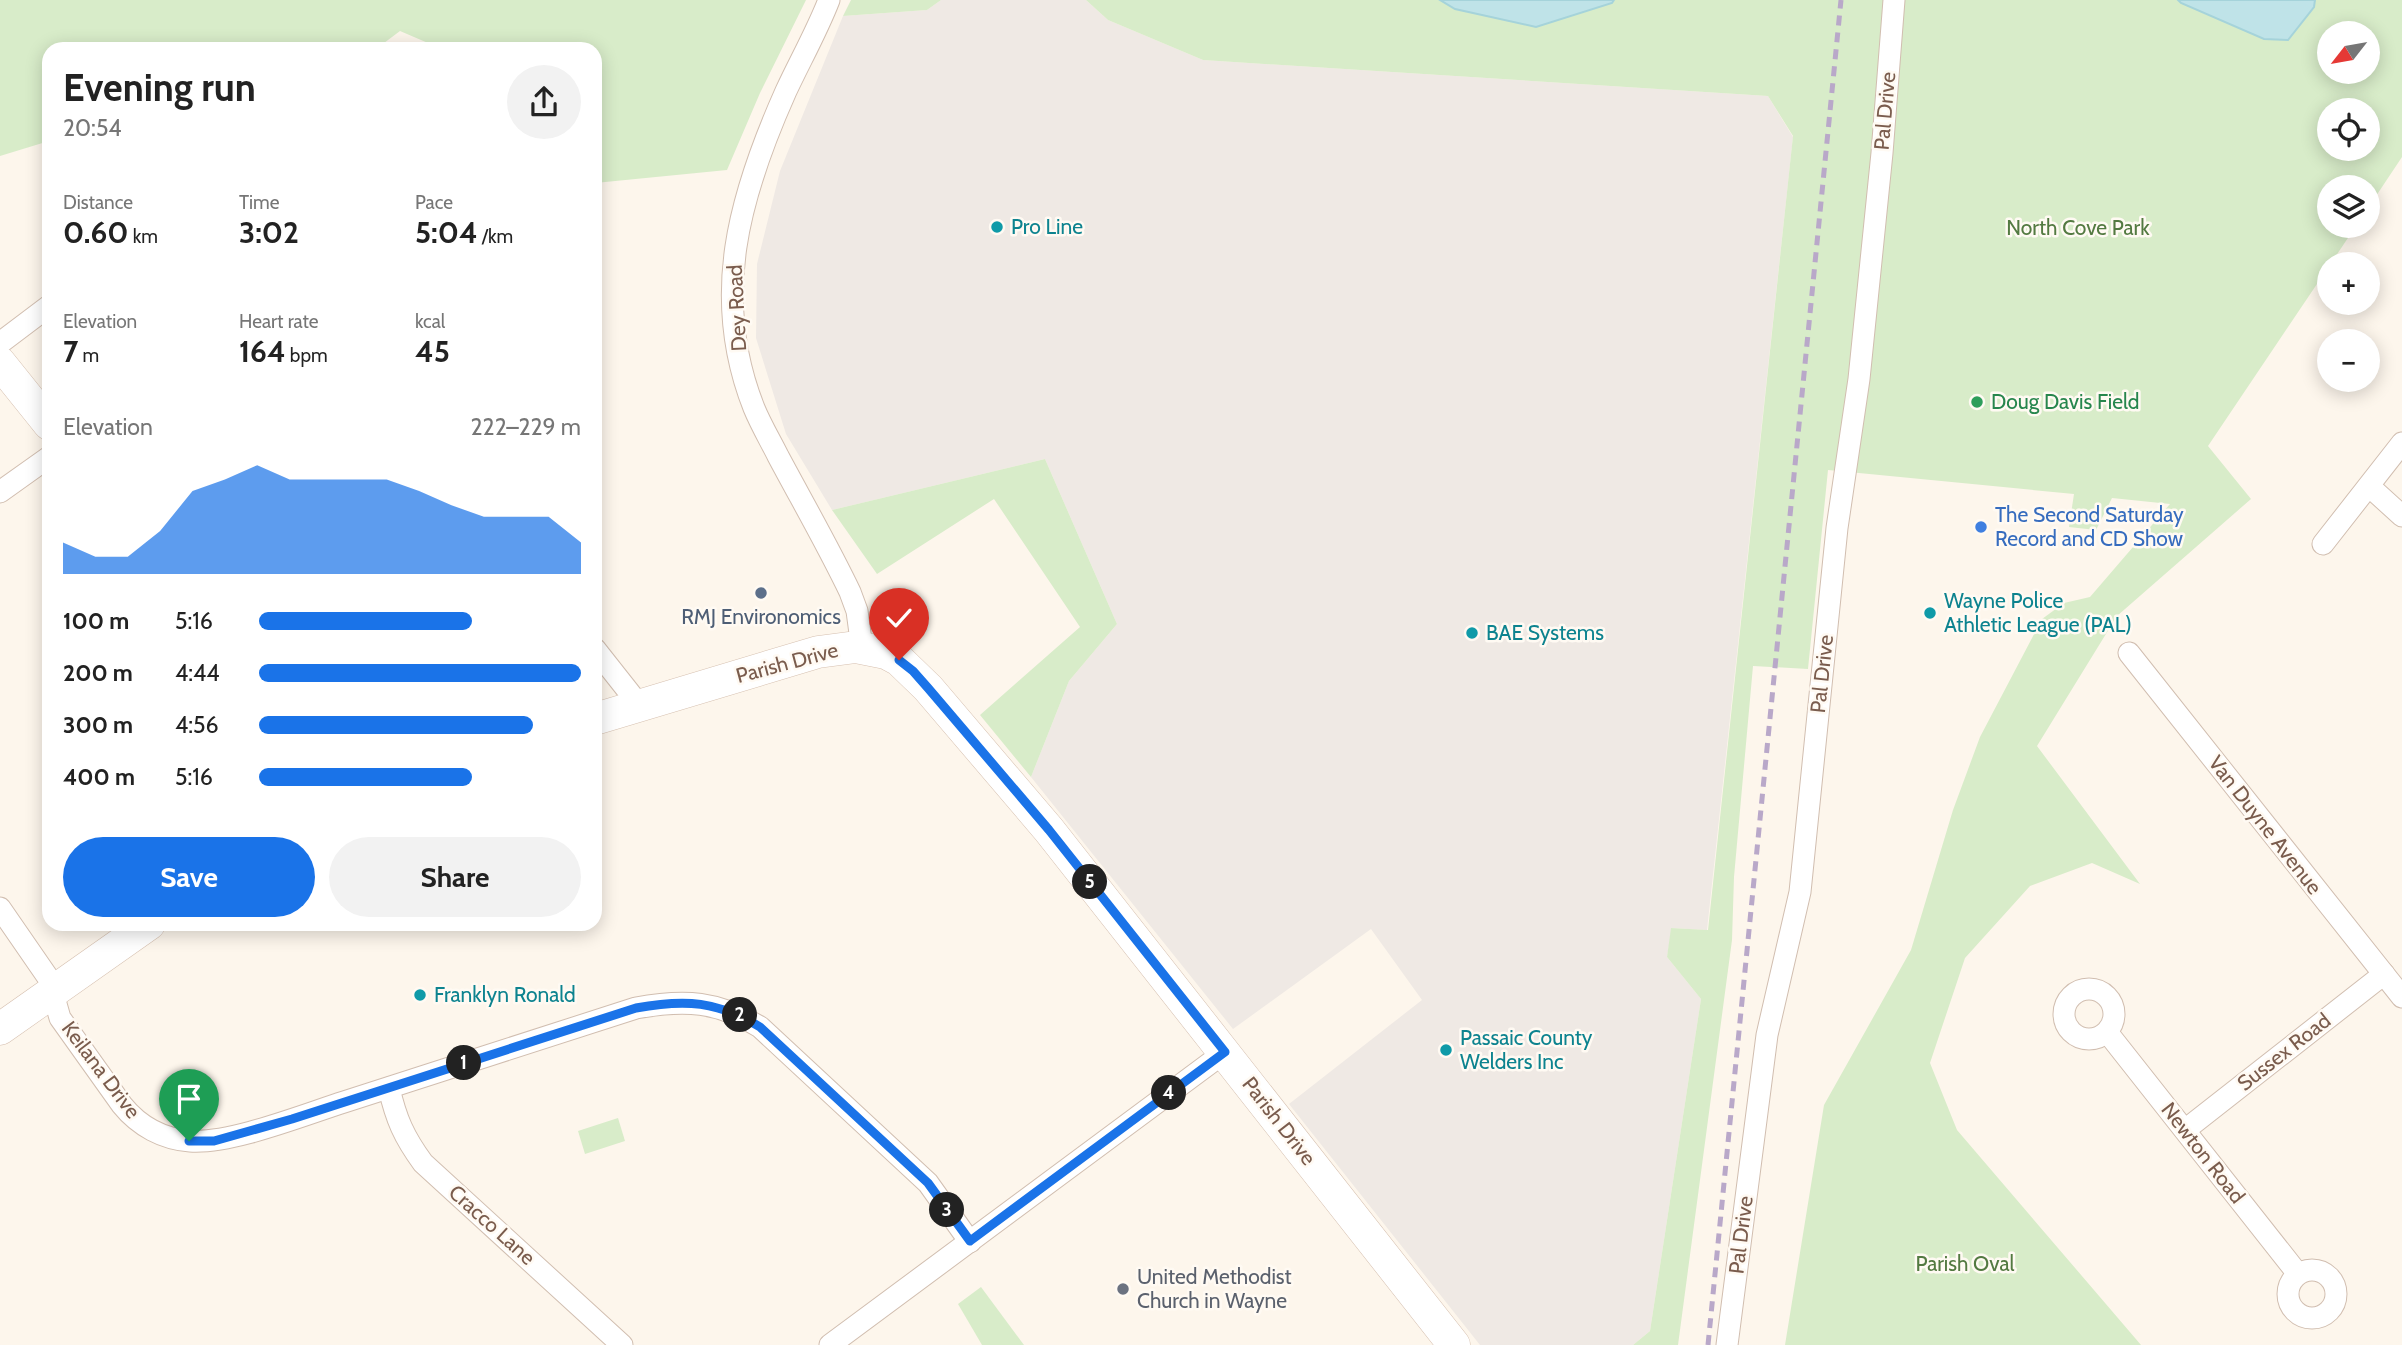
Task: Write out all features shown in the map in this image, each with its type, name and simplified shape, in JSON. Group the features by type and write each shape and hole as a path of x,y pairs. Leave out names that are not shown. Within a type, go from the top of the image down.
{"street":[{"name":"Dey Road","path":"829,0 786,92 753,173 741,214 735,245 732,297 734,337 742,375 755,411 850,592 857,611 862,648"},
{"name":"Pal Drive","path":"1727,1345 1767,1035 1800,892 1837,528 1859,379 1881,166 1894,0"},
{"path":"0,343 42,311"},
{"path":"0,363 42,415"},
{"path":"2323,544 2402,443"},
{"path":"0,492 42,462"},
{"path":"2369,486 2402,516"},
{"name":"Parish Drive","path":"602,717 818,652 862,648 886,653 899,660 913,671 1049,830 1454,1345"},
{"name":"Van Duyne Avenue","path":"2129,653 2402,996"},
{"path":"602,658 640,706"},
{"name":"Keilana Drive","path":"0,908 49,979 60,1018 130,1116 167,1137 189,1141 214,1141 292,1119 636,1008 678,1002 717,1006 760,1027 890,1146 928,1183 970,1241"},
{"path":"0,1029 139,931"},
{"name":"Sussex Road","path":"2185,1130 2384,974"},
{"name":"Newton Road","path":"2107,1032 2298,1274"},
{"path":"830,1345 1225,1052"},
{"name":"Cracco Lane","path":"389,1088 397,1121 408,1143 423,1163 622,1345"}],"shaded area":[{"path":"941,0 1086,0 1108,20 1203,60 1768,96 1793,137 1707,930 1672,928 1667,957 1701,999 1650,1331 1633,1345 1480,1345 1289,1104 1422,1000 1371,929 1233,1029 1031,777 1069,681 1117,624 1045,459 832,510 786,434 756,338 757,264 780,171 843,16 927,10"}],"green space":[{"path":"0,0 806,0 760,93 727,170 602,182 602,42 426,42 400,31 385,42 42,42 42,143 0,156"},
{"path":"851,0 941,0 927,10 843,16"},
{"path":"1086,0 1440,0 1455,9 1612,3 1615,0 2402,0 2402,157 2380,190 2380,175 2317,175 2317,238 2348,238 2339,252 2317,252 2317,284 2208,446 2251,499 2117,616 2037,746 2140,884 2092,863 2030,886 1965,958 1930,1063 1957,1130 2141,1345 1785,1345 1824,1105 1911,950 1953,810 1980,737 2042,619 2064,603 2090,597 2170,504 2112,498 2096,530 2069,527 2074,494 1828,470 1808,669 1753,666 1734,877 1732,940 1678,1345 1633,1345 1650,1331 1701,999 1667,957 1671,928 1708,930 1793,136 1768,96 1203,60 1108,20"},
{"path":"1045,459 1117,624 1069,681 1031,777 980,715 1080,627 994,499 877,574 832,510"},
{"path":"618,1118 625,1141 585,1154 578,1131"},
{"path":"981,1287 1024,1345 982,1345 958,1304"}],"water":[{"path":"1440,0 1614,0 1612,3 1536,27 1455,9"},
{"path":"2178,0 2315,0 2314,7 2288,40 2264,39"}],"railway":[{"path":"1708,1345 1841,0"}],"place":[{"name":"Pro Line","path":"997,227"},
{"name":"Doug Davis Field","path":"1977,402"},
{"name":"The Second Saturday Record and CD Show","path":"1981,527"},
{"name":"RMJ Environomics","path":"761,593"},
{"name":"Wayne Police Athletic League (PAL)","path":"1930,613"},
{"name":"BAE Systems","path":"1472,633"},
{"name":"Franklyn Ronald","path":"420,995"},
{"name":"Passaic County Welders Inc","path":"1446,1050"},
{"name":"United Methodist Church in Wayne","path":"1123,1289"}],"route":[{"path":"189,1141 214,1141 292,1119 636,1008 691,1002 717,1006 760,1027 928,1183 970,1241 1225,1052 1049,830 928,688 899,660"}],"park label":[{"name":"North Cove Park","path":"2078,228"},
{"name":"Parish Oval","path":"1965,1264"}]}
